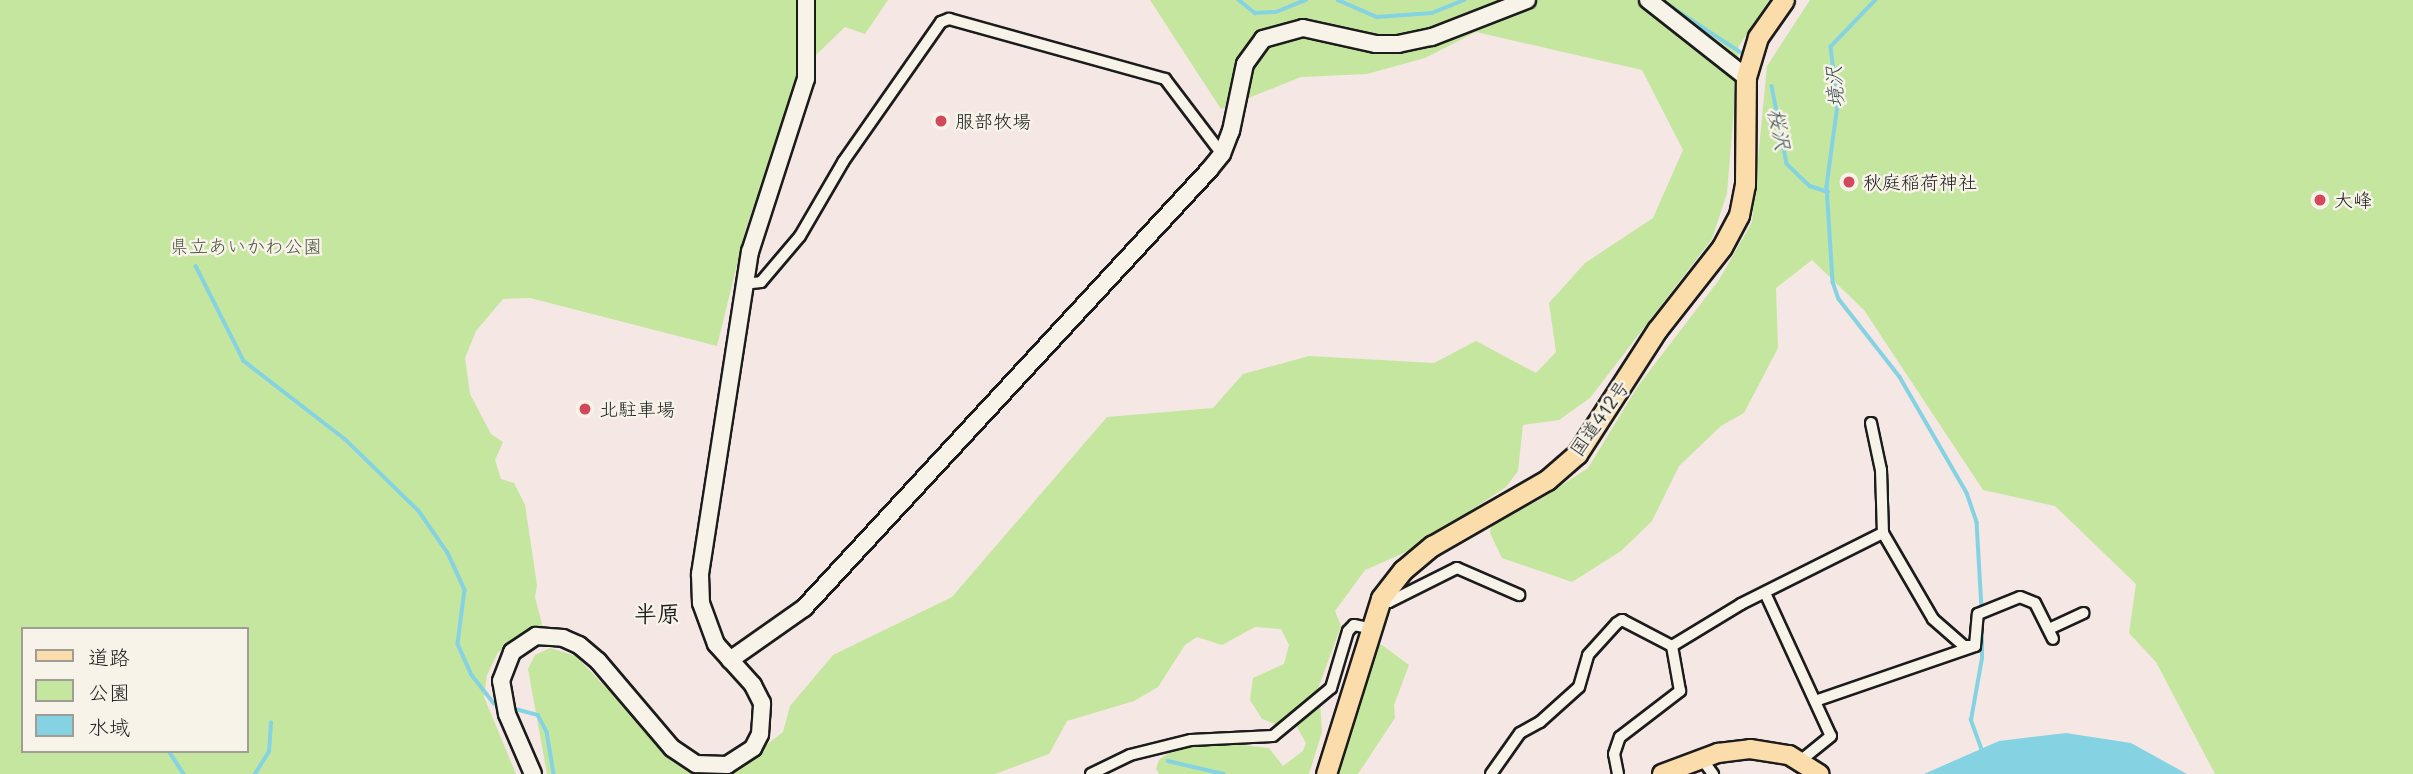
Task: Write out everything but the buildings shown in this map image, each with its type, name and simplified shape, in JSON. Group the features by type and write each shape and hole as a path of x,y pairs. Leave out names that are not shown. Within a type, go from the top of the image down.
{"highway":[{"name":"国道412号","path":"1326,774 1368,628 1381,598 1403,570 1432,546 1547,480 1577,454 1599,425 1657,330 1722,247 1738,215 1745,185 1746,77 1758,37 1784,0"}],"main road":[{"path":"1662,774 1702,759 1750,749 1801,760 1819,774"}],"street":[{"path":"533,774 505,706 501,681 512,652 536,636 563,638 598,661 683,757 710,767 727,765 753,748 763,719 753,685 730,660 708,627 701,603 700,574 743,284 761,210 803,97 809,43 806,0"},
{"path":"730,660 804,608 1222,154 1245,64 1253,50 1274,33 1303,28 1376,44 1398,44 1432,37 1527,0"},
{"path":"1647,0 1746,77"},
{"path":"743,284 761,282 800,236 850,151 941,22 949,19 1165,79 1222,154"},
{"path":"1871,423 1881,470 1883,533 1933,619 1964,646 1975,646"},
{"path":"1672,646 1741,604 1766,595 1883,533"},
{"path":"1381,598 1389,603 1457,568 1519,595"},
{"path":"1766,595 1831,736 1801,760"},
{"path":"1975,646 1978,614 1989,607 2020,597 2032,600 2051,634 2079,615 2083,626"},
{"path":"1491,774 1520,733 1540,722 1579,687 1588,655 1612,626 1622,620 1672,646"},
{"path":"1091,774 1130,755 1191,740 1240,734 1260,739 1281,731 1331,688 1348,631 1354,625 1368,628"},
{"path":"1618,774 1614,754 1620,737 1680,691 1672,646"},
{"path":"1815,701 1975,646"},
{"path":"1702,759 1713,774"}],"green space":[{"name":"県立あいかわ公園","path":"0,0 888,0 865,34 845,27 797,73 794,96 746,228 717,346 530,298 503,299 476,331 465,358 470,394 491,434 503,442 495,460 501,479 514,483 525,505 537,585 535,597 543,628 498,652 487,675 484,697 516,774 0,774"},
{"path":"1150,0 1769,0 1739,46 1727,193 1712,239 1590,398 1559,420 1523,425 1518,471 1506,487 1413,549 1365,570 1335,611 1341,626 1319,686 1322,732 1309,774 1159,774 1156,769 1159,760 1176,748 1223,743 1269,748 1283,766 1303,751 1306,743 1292,718 1278,725 1262,719 1250,700 1253,678 1284,664 1289,645 1281,629 1255,627 1222,645 1197,637 1185,645 1158,687 1134,701 1067,721 1049,754 995,774 716,774 735,769 783,732 790,706 833,655 952,597 1107,417 1213,408 1243,374 1309,356 1434,363 1476,341 1536,373 1556,352 1549,303 1585,263 1653,218 1683,150 1642,70 1476,32 1425,58 1367,74 1301,77 1221,109"},
{"path":"1810,0 2413,0 2413,774 2215,774 2156,662 2129,633 2136,584 2055,506 1983,490 1864,310 1812,260 1776,288 1778,348 1744,413 1721,426 1679,466 1652,521 1621,551 1572,582 1502,558 1490,533 1493,520 1536,502 1588,468 1638,386 1719,280 1752,222 1767,66"},
{"path":"1373,644 1382,645 1409,665 1394,705 1395,718 1358,774 1336,774"},
{"path":"550,648 576,656 663,748 685,765 711,774 547,774 528,669 535,655"}],"water":[{"path":"2066,733 2131,743 2187,774 1924,774 1999,741"}],"waterway":[{"name":"桜沢","path":"1239,0 1255,13 1276,12 1306,0"},
{"name":"桜沢","path":"1338,0 1377,17 1432,13 1464,0"},
{"name":"桜沢","path":"1661,0 1742,53"},
{"name":"境沢","path":"1876,0 1831,47 1838,105 1827,186 1833,282 1839,299 1900,377 1967,493 1977,522 1982,610"},
{"name":"桜沢","path":"1772,86 1787,164 1810,186 1828,192"},
{"path":"196,266 244,361 345,439 419,511 448,553 465,590 458,644 472,675 494,703 502,705"},
{"path":"1982,622 1982,658 1971,720 1982,751"},
{"path":"512,708 538,715 547,732 554,774"},
{"path":"255,774 269,752 271,723"},
{"path":"170,753 184,774"},
{"path":"1168,761 1224,774"}],"place":[{"name":"服部牧場","path":"941,121"},
{"name":"秋庭稲荷神社","path":"1849,182"},
{"name":"大峰","path":"2320,200"},
{"name":"北駐車場","path":"585,409"}],"district":[{"name":"半原","path":"657,613"}]}
